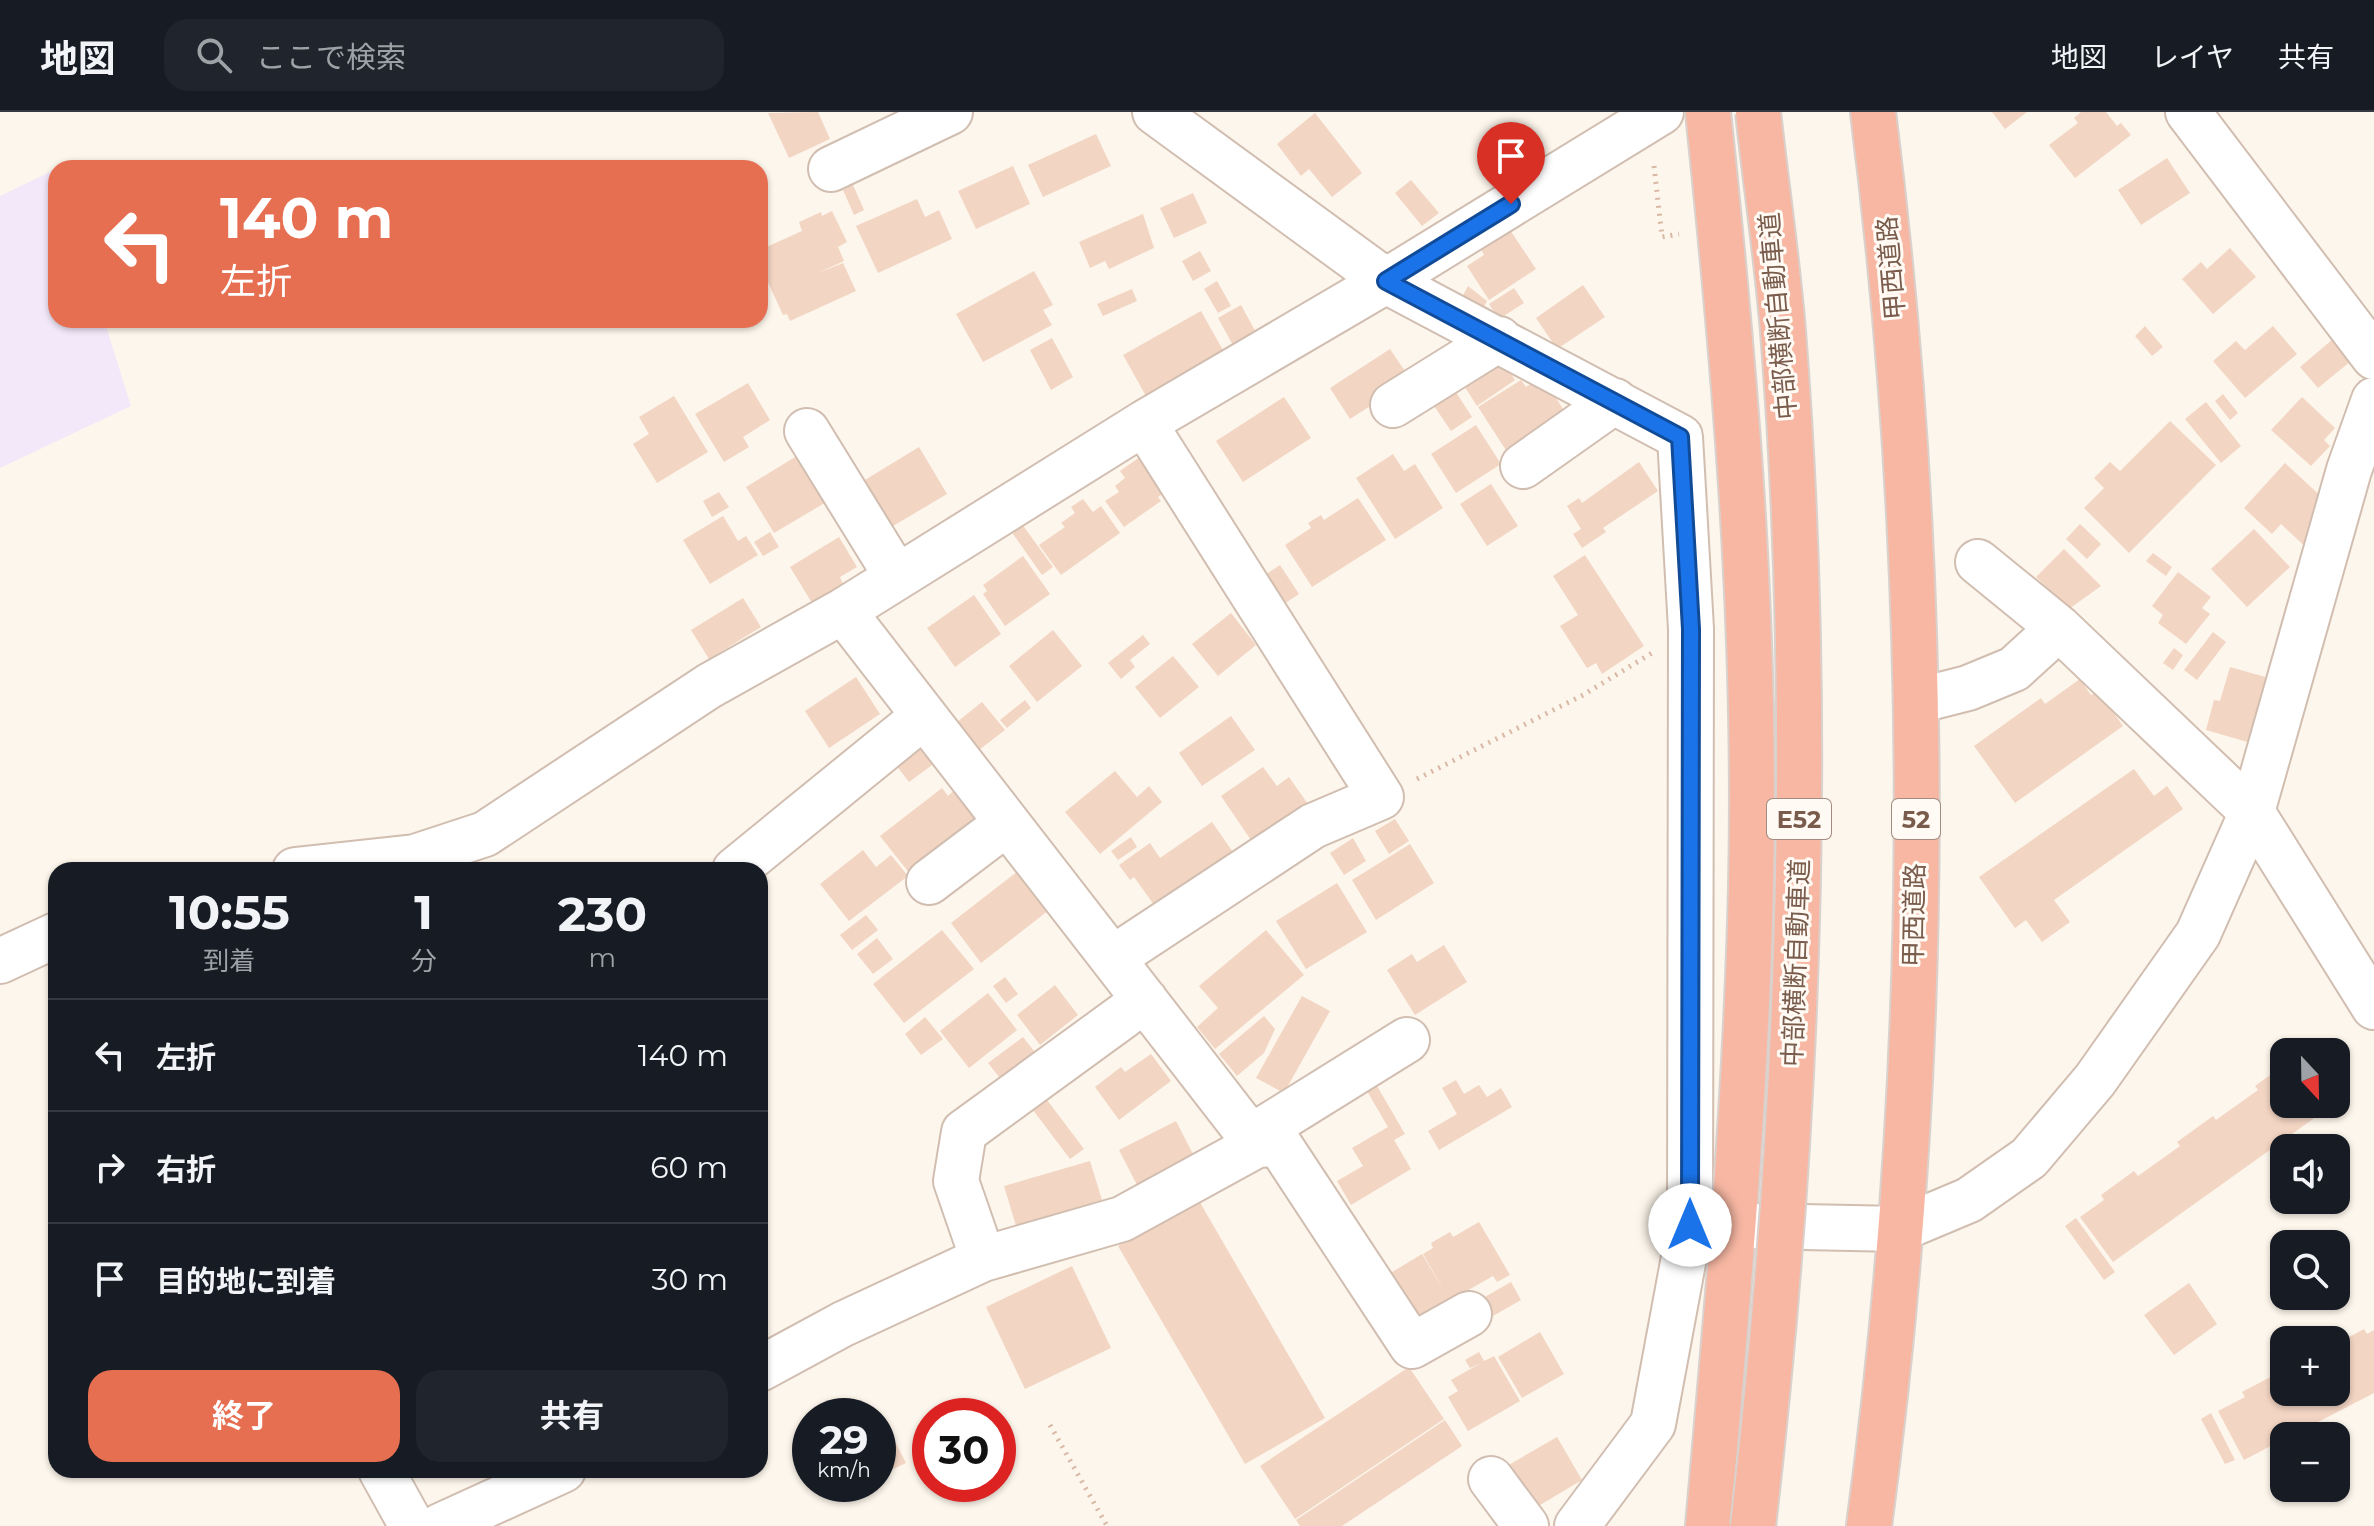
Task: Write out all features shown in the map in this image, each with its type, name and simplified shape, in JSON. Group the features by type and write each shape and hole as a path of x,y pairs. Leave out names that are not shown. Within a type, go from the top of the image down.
{"highway":[{"path":"1708,112 1731,332 1747,592 1751,885 1736,1225 1708,1526"},
{"name":"中部横断自動車道","path":"1753,1526 1774,1347 1792,1100 1800,845 1797,579 1783,330 1758,112"},
{"name":"甲西道路","path":"1869,1526 1882,1426 1900,1229 1914,962 1917,701 1908,460 1889,235 1873,112"}],"street":[{"path":"831,169 950,112"},
{"path":"1155,112 1386,281 1680,437 1691,629 1690,1225 1653,1424 1577,1526"},
{"path":"369,862 415,857 485,834 709,686 843,611 1144,423 1386,281 1661,112"},
{"path":"2188,112 2374,357"},
{"path":"1393,405 1499,339"},
{"path":"1690,1225 1900,1229 1969,1200 2029,1158 2095,1080 2198,934 2252,812 2349,470 2374,400"},
{"path":"1523,466 1615,401"},
{"path":"1113,958 1313,826 1381,797 1144,423"},
{"path":"807,431 897,577"},
{"path":"1978,562 2059,628 2252,812 2374,1007"},
{"path":"843,611 1254,1141 1279,1144 1412,1346 1469,1314"},
{"path":"1917,701 1968,688 2014,669 2059,628"},
{"path":"745,862 924,716"},
{"path":"929,882 1007,823"},
{"path":"0,961 48,939"},
{"path":"983,1259 956,1181 964,1132 1145,1000"},
{"path":"768,1365 843,1324 983,1259 1122,1219 1254,1141 1407,1040"},
{"path":"385,1478 412,1526"},
{"path":"440,1526 487,1516 550,1478"},
{"path":"1491,1479 1526,1526"}],"path":[{"path":"1654,161 1662,237 1679,235 1677,220"},
{"path":"1381,797 1583,695 1691,629"},
{"path":"1050,1425 1107,1526"}],"shaded area":[{"path":"48,173 48,328 107,328 131,406 0,468 0,196"}],"building":[{"path":"818,112 830,139 789,158 768,113"},
{"path":"1992,112 2027,112 2005,129"},
{"path":"2081,112 2106,112 2117,126 2121,123 2131,135 2075,178 2049,145 2078,123 2074,118"},
{"path":"1315,113 1362,173 1332,197 1309,169 1301,176 1277,144"},
{"path":"1096,134 1111,166 1043,197 1028,165"},
{"path":"2167,158 2190,193 2141,225 2118,190"},
{"path":"1013,166 1030,204 976,229 958,191"},
{"path":"1411,180 1439,213 1422,226 1395,193"},
{"path":"853,185 864,210 854,215 843,190"},
{"path":"1193,193 1207,223 1174,238 1160,208"},
{"path":"917,199 925,217 939,210 952,239 878,273 856,226"},
{"path":"832,211 847,242 838,247 844,261 818,273 843,263 856,291 790,321 787,314 783,315 768,282 768,246 802,231 799,222 821,212 822,216"},
{"path":"1143,214 1154,248 1109,269 1105,261 1090,268 1079,242"},
{"path":"1510,230 1536,269 1489,300 1467,266 1484,255 1481,249"},
{"path":"2230,248 2256,277 2213,314 2182,279 2201,262 2207,269"},
{"path":"1200,251 1211,271 1193,281 1182,261"},
{"path":"1034,271 1053,305 1043,310 1052,325 983,362 956,314"},
{"path":"1217,281 1231,306 1218,313 1204,289"},
{"path":"1583,285 1605,317 1557,349 1536,318"},
{"path":"1468,286 1487,301 1482,310 1461,299"},
{"path":"1514,288 1524,303 1499,319 1489,304"},
{"path":"1132,289 1137,301 1103,316 1097,304"},
{"path":"1241,305 1258,336 1235,349 1218,318"},
{"path":"1201,311 1224,352 1146,396 1123,355"},
{"path":"2145,326 2163,347 2152,356 2135,336"},
{"path":"2273,326 2297,354 2245,398 2213,361 2236,341 2245,350"},
{"path":"1052,338 1073,377 1051,390 1030,350"},
{"path":"2333,339 2351,361 2318,388 2300,367"},
{"path":"1390,349 1411,380 1350,419 1330,388"},
{"path":"1500,356 1515,380 1477,406 1461,381"},
{"path":"1542,376 1570,420 1511,458 1478,407 1521,380 1526,387"},
{"path":"748,383 770,420 743,437 749,447 724,462 695,414"},
{"path":"1452,386 1472,417 1451,431 1430,400"},
{"path":"2223,394 2238,413 2230,420 2215,401"},
{"path":"674,396 708,452 657,483 633,444 649,434 639,417"},
{"path":"1284,397 1311,438 1243,482 1216,441"},
{"path":"2302,397 2335,428 2324,440 2330,446 2311,466 2271,430"},
{"path":"2206,402 2241,446 2221,463 2185,419"},
{"path":"2170,421 2216,465 2129,553 2084,508 2104,488 2094,478 2110,462 2120,471"},
{"path":"1476,425 1501,464 1456,493 1431,454"},
{"path":"919,447 947,494 888,529 860,483"},
{"path":"1147,452 1172,487 1158,497 1161,501 1124,527 1105,501 1119,492 1115,486 1125,478 1120,471"},
{"path":"800,454 828,501 774,533 746,487"},
{"path":"1393,454 1404,471 1415,464 1443,508 1395,539 1356,478"},
{"path":"1639,462 1658,491 1603,528 1606,532 1582,548 1573,534 1581,529 1567,506 1579,498 1582,503"},
{"path":"2285,463 2325,500 2310,551 2281,524 2272,534 2244,508"},
{"path":"1491,484 1518,526 1487,546 1460,504"},
{"path":"719,492 729,507 712,517 703,501"},
{"path":"1358,498 1386,540 1312,587 1285,545 1311,528 1308,523 1321,515 1324,520"},
{"path":"1083,499 1093,512 1101,506 1120,533 1061,575 1039,545 1065,527 1061,523 1075,513 1071,507"},
{"path":"723,516 738,541 746,536 758,555 710,584 683,540"},
{"path":"1019,520 1053,567 1042,575 1008,527"},
{"path":"2080,524 2101,544 2087,559 2066,539"},
{"path":"2254,529 2290,567 2247,607 2211,569"},
{"path":"770,532 779,547 763,556 754,542"},
{"path":"839,537 857,567 840,577 843,584 812,603 790,567"},
{"path":"2064,549 2101,586 2069,609 2036,577"},
{"path":"2153,553 2172,567 2166,576 2146,561"},
{"path":"1585,555 1644,646 1602,674 1596,663 1587,668 1560,626 1578,615 1553,576"},
{"path":"1023,556 1050,594 1005,626 983,594 987,591 983,585"},
{"path":"1280,565 1299,594 1278,608 1259,579"},
{"path":"2178,572 2211,597 2202,608 2210,614 2186,644 2158,623 2163,615 2152,606"},
{"path":"974,595 1001,634 955,667 927,628"},
{"path":"743,598 761,627 709,659 691,630"},
{"path":"1231,613 1256,645 1218,676 1192,644"},
{"path":"1053,630 1082,666 1037,702 1009,666"},
{"path":"2213,632 2226,642 2197,680 2184,670"},
{"path":"1143,635 1150,644 1130,660 1135,667 1121,679 1108,663"},
{"path":"2174,648 2183,655 2173,670 2163,663"},
{"path":"1173,656 1199,687 1160,718 1135,687"},
{"path":"2230,667 2269,678 2251,743 2206,730 2214,700 2220,701"},
{"path":"856,677 880,714 829,748 805,711"},
{"path":"2080,679 2091,695 2098,691 2123,726 2015,803 1974,746 2041,698 2045,704"},
{"path":"1025,700 1031,708 1007,728 1000,720"},
{"path":"982,702 1005,730 975,753 952,726"},
{"path":"1231,716 1255,750 1202,786 1179,753"},
{"path":"923,739 939,760 909,782 893,761"},
{"path":"1263,767 1277,786 1289,777 1310,807 1255,846 1221,796"},
{"path":"2134,769 2154,796 2167,786 2183,809 2054,900 2070,922 2042,942 2026,920 2015,928 1979,877"},
{"path":"1115,771 1137,797 1149,786 1162,802 1100,854 1065,812"},
{"path":"958,787 983,818 910,874 880,836 942,788 948,796"},
{"path":"1395,819 1409,841 1389,854 1375,831"},
{"path":"1212,822 1235,855 1157,909 1134,877 1130,880 1119,865 1150,843 1160,858"},
{"path":"1131,837 1137,847 1118,860 1111,851"},
{"path":"1353,838 1366,861 1344,875 1330,853"},
{"path":"1410,844 1434,883 1376,920 1352,880"},
{"path":"863,850 876,867 891,855 908,876 849,921 820,884"},
{"path":"1022,868 1053,907 981,963 951,923"},
{"path":"1337,883 1367,932 1306,969 1276,921"},
{"path":"866,915 878,930 852,950 840,935"},
{"path":"942,930 974,969 904,1023 873,984"},
{"path":"1266,930 1304,975 1215,1049 1197,1027 1218,1008 1199,986"},
{"path":"877,938 893,959 873,974 857,954"},
{"path":"1444,945 1467,982 1415,1015 1387,970 1412,954 1417,962"},
{"path":"1005,977 1018,994 1006,1003 993,986"},
{"path":"1055,985 1078,1015 1040,1045 1017,1015"},
{"path":"988,993 1017,1030 969,1068 940,1031"},
{"path":"1302,996 1330,1011 1284,1093 1256,1078"},
{"path":"1264,1016 1275,1029 1264,1053 1237,1076 1219,1054"},
{"path":"925,1017 943,1039 921,1055 905,1034"},
{"path":"1023,1037 1038,1056 1003,1082 988,1063"},
{"path":"1151,1054 1171,1081 1119,1120 1095,1087 1121,1067 1125,1072"},
{"path":"2270,1075 2270,1118 2314,1118 2292,1134 2270,1134 2270,1150 2113,1262 2080,1217 2104,1200 2101,1195 2134,1171 2138,1176 2180,1146 2177,1142 2213,1116 2216,1120 2258,1090 2255,1086"},
{"path":"1456,1080 1464,1094 1479,1085 1487,1097 1501,1088 1512,1107 1439,1150 1428,1131 1457,1114 1442,1088"},
{"path":"1377,1086 1405,1134 1394,1140 1411,1169 1351,1205 1337,1181 1363,1166 1352,1148 1388,1127 1367,1091"},
{"path":"1041,1092 1084,1149 1070,1159 1027,1102"},
{"path":"1176,1121 1194,1156 1137,1185 1119,1150"},
{"path":"1090,1161 1102,1200 1016,1226 1004,1186"},
{"path":"1198,1199 1325,1418 1245,1464 1118,1246"},
{"path":"2076,1218 2115,1272 2104,1280 2065,1226"},
{"path":"1479,1222 1510,1275 1497,1282 1493,1276 1449,1301 1414,1329 1384,1277 1422,1254 1446,1294 1423,1254 1433,1248 1431,1243 1450,1232 1453,1237"},
{"path":"1072,1266 1111,1348 1025,1389 986,1307"},
{"path":"1511,1282 1521,1300 1493,1316 1483,1298"},
{"path":"2189,1283 2217,1324 2174,1355 2144,1315"},
{"path":"2364,1329 2367,1334 2374,1330 2374,1393 2350,1405 2350,1336"},
{"path":"1540,1332 1564,1374 1522,1398 1498,1357"},
{"path":"1479,1352 1484,1361 1494,1356 1520,1401 1468,1431 1448,1397 1458,1391 1451,1380 1481,1363 1470,1368 1465,1360"},
{"path":"1409,1367 1444,1419 1295,1519 1260,1466"},
{"path":"2270,1377 2270,1406 2349,1406 2318,1422 2270,1422 2270,1446 2244,1460 2218,1411 2245,1397 2242,1392"},
{"path":"2211,1413 2235,1460 2225,1464 2201,1419"},
{"path":"1445,1420 1462,1446 1342,1526 1300,1526 1296,1520"},
{"path":"1557,1437 1582,1480 1525,1514 1500,1470"},
{"path":"896,1443 906,1463 896,1468"}],"route":[{"path":"1511,204 1386,281 1557,369 1680,437 1691,629 1690,1225"}]}
